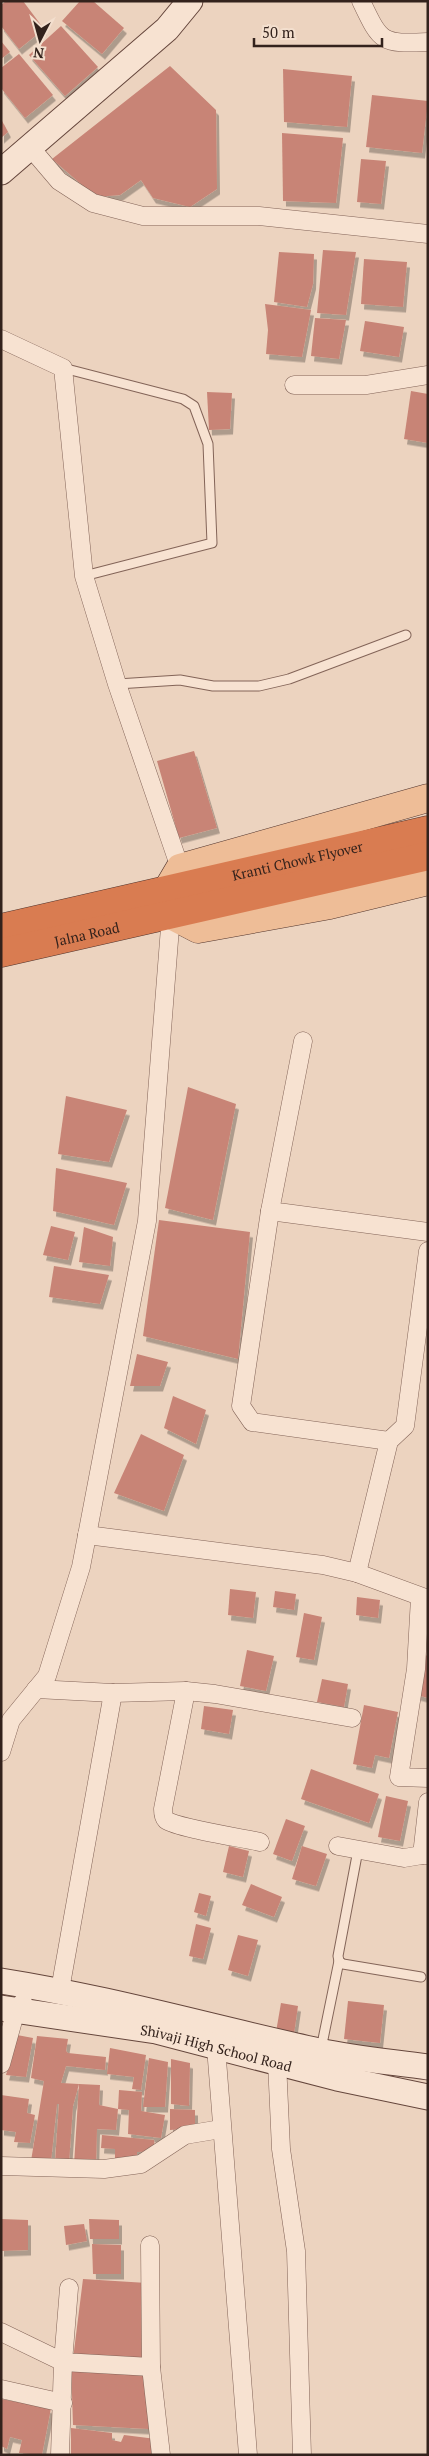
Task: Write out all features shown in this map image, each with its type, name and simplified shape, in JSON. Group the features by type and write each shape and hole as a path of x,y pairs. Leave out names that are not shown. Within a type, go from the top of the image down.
{"highway":[{"name":"Kranti Chowk Flyover","path":"173,891 428,830"},
{"name":"Kranti Chowk Flyover","path":"173,891 428,856"},
{"name":"Jalna Road","path":"1,928 173,891"},
{"name":"Jalna Road","path":"1,953 173,891"}],"main road":[{"path":"428,798 173,891 198,929 330,905 428,881"}],"street":[{"path":"1,172 167,29 190,1"},
{"path":"361,1 378,35 386,40 398,43 428,42"},
{"path":"30,147 59,181 93,204 143,216 259,216 428,234"},
{"path":"1,339 63,368 84,576 117,684 173,891 147,1221 81,1567 47,1676 10,1720 1,1752"},
{"path":"294,385 366,384 428,375"},
{"path":"302,1041 270,1211 241,1406 245,1415 252,1422 389,1441"},
{"path":"270,1211 428,1232"},
{"path":"357,1573 389,1441 405,1426 428,1251"},
{"path":"87,1536 323,1564 357,1573 424,1599 400,1777 428,1778"},
{"path":"36,1689 113,1693 186,1691 215,1694 352,1718"},
{"path":"186,1691 163,1815 166,1820 187,1826 260,1842"},
{"path":"60,1990 113,1693"},
{"path":"338,1846 404,1858 425,1855 428,1802"},
{"name":"Shivaji High School Road","path":"1,1981 60,1990 321,2052 428,2067"},
{"path":"1,2064 9,2009 36,1986"},
{"name":"Shivaji High School Road","path":"9,2009 156,2031 276,2062 428,2097"},
{"path":"216,2047 248,2455"},
{"path":"276,2062 281,2149 296,2251 302,2455"},
{"path":"1,2166 104,2169 141,2164 185,2136 221,2129"},
{"path":"150,2245 151,2366 161,2455"},
{"path":"60,2455 63,2362 69,2288"},
{"path":"1,2332 63,2362 151,2366"},
{"path":"1,2390 63,2403"}],"lane":[{"path":"63,368 183,399 194,406 208,444 212,543 84,576"},
{"path":"117,684 180,680 213,686 259,686 289,679 406,635"},
{"path":"321,2052 358,1850"},
{"path":"339,1961 343,1964 422,1977"}],"building":[{"path":"6,1 23,1 44,29 19,49 1,26 1,5"},
{"path":"80,1 93,1 124,28 102,54 62,21"},
{"path":"61,26 98,67 65,96 29,55"},
{"path":"1,41 10,52 1,59"},
{"path":"19,54 53,95 25,118 1,88 1,68"},
{"path":"170,66 216,110 217,189 190,207 153,198 141,180 120,195 96,197 52,159"},
{"path":"283,69 352,76 347,127 284,122"},
{"path":"372,95 428,101 422,153 366,147"},
{"path":"1,119 8,132 1,138"},
{"path":"282,133 343,138 336,203 283,201"},
{"path":"361,159 386,161 381,204 357,202"},
{"path":"323,250 356,252 346,315 317,313"},
{"path":"279,252 314,254 313,284 307,307 274,302"},
{"path":"364,259 407,262 403,307 361,304"},
{"path":"265,304 311,310 302,357 266,354 268,330"},
{"path":"315,318 346,320 339,359 311,356"},
{"path":"365,321 404,327 399,357 360,351"},
{"path":"411,391 428,394 428,443 404,439"},
{"path":"207,392 232,393 230,429 209,430"},
{"path":"194,751 217,828 179,838 157,761"},
{"path":"188,1087 236,1104 213,1220 165,1208"},
{"path":"66,1096 127,1110 109,1162 58,1154"},
{"path":"56,1168 127,1183 114,1225 53,1211"},
{"path":"159,1220 250,1232 238,1359 143,1336"},
{"path":"51,1226 75,1232 68,1260 43,1255"},
{"path":"84,1227 113,1237 110,1266 79,1262"},
{"path":"54,1266 109,1275 100,1304 49,1297"},
{"path":"137,1354 168,1362 160,1386 130,1386"},
{"path":"173,1396 206,1410 196,1444 164,1428"},
{"path":"141,1434 184,1455 164,1511 114,1493"},
{"path":"230,1589 256,1592 253,1618 228,1615"},
{"path":"275,1591 296,1594 294,1610 273,1607"},
{"path":"357,1597 380,1600 378,1618 356,1615"},
{"path":"304,1613 322,1617 314,1660 296,1657"},
{"path":"247,1650 274,1656 266,1691 240,1686"},
{"path":"425,1655 428,1656 428,1698 417,1695"},
{"path":"322,1679 348,1684 344,1707 317,1702"},
{"path":"364,1705 398,1712 389,1758 375,1755 372,1768 353,1764"},
{"path":"204,1706 233,1710 229,1734 201,1729"},
{"path":"311,1769 379,1794 369,1823 301,1799"},
{"path":"386,1796 408,1801 400,1841 378,1837"},
{"path":"286,1819 305,1826 292,1861 273,1854"},
{"path":"229,1846 249,1851 243,1877 223,1872"},
{"path":"302,1846 327,1854 316,1886 292,1879"},
{"path":"251,1884 282,1897 274,1917 242,1905"},
{"path":"199,1893 211,1896 206,1916 194,1912"},
{"path":"196,1924 211,1928 203,1959 189,1956"},
{"path":"238,1935 258,1940 248,1976 228,1970"},
{"path":"348,2001 384,2005 380,2043 344,2039"},
{"path":"281,2003 298,2006 294,2034 276,2032"},
{"path":"17,2035 33,2038 26,2077 6,2075"},
{"path":"37,2036 68,2039 66,2051 68,2053 106,2057 105,2070 66,2066 61,2083 79,2084 73,2106 69,2163 55,2161 59,2104 57,2104 51,2162 31,2161 44,2081 31,2078"},
{"path":"110,2048 146,2055 141,2090 132,2089 134,2077 107,2074"},
{"path":"149,2058 168,2062 165,2107 143,2107"},
{"path":"171,2059 190,2063 189,2106 171,2104"},
{"path":"79,2084 100,2085 99,2105 118,2109 116,2130 97,2129 96,2165 74,2165"},
{"path":"119,2090 142,2092 141,2111 165,2115 161,2138 128,2134 129,2110 118,2109"},
{"path":"1,2095 29,2099 27,2113 35,2115 30,2143 14,2142 16,2132 1,2130"},
{"path":"170,2109 195,2110 195,2128 170,2130"},
{"path":"102,2135 154,2140 155,2151 137,2152 137,2159 115,2163 115,2149 101,2148"},
{"path":"1,2219 28,2220 28,2250 1,2251"},
{"path":"89,2219 119,2220 119,2239 90,2239"},
{"path":"84,2224 87,2241 66,2245 64,2226"},
{"path":"92,2244 121,2245 121,2274 93,2274"},
{"path":"83,2279 147,2283 146,2363 73,2359"},
{"path":"71,2365 146,2370 149,2429 73,2425"},
{"path":"1,2399 51,2408 42,2455 19,2453 22,2440 10,2437 7,2449 1,2446"},
{"path":"71,2428 112,2433 112,2440 121,2442 124,2435 156,2439 155,2455 71,2455"}]}
